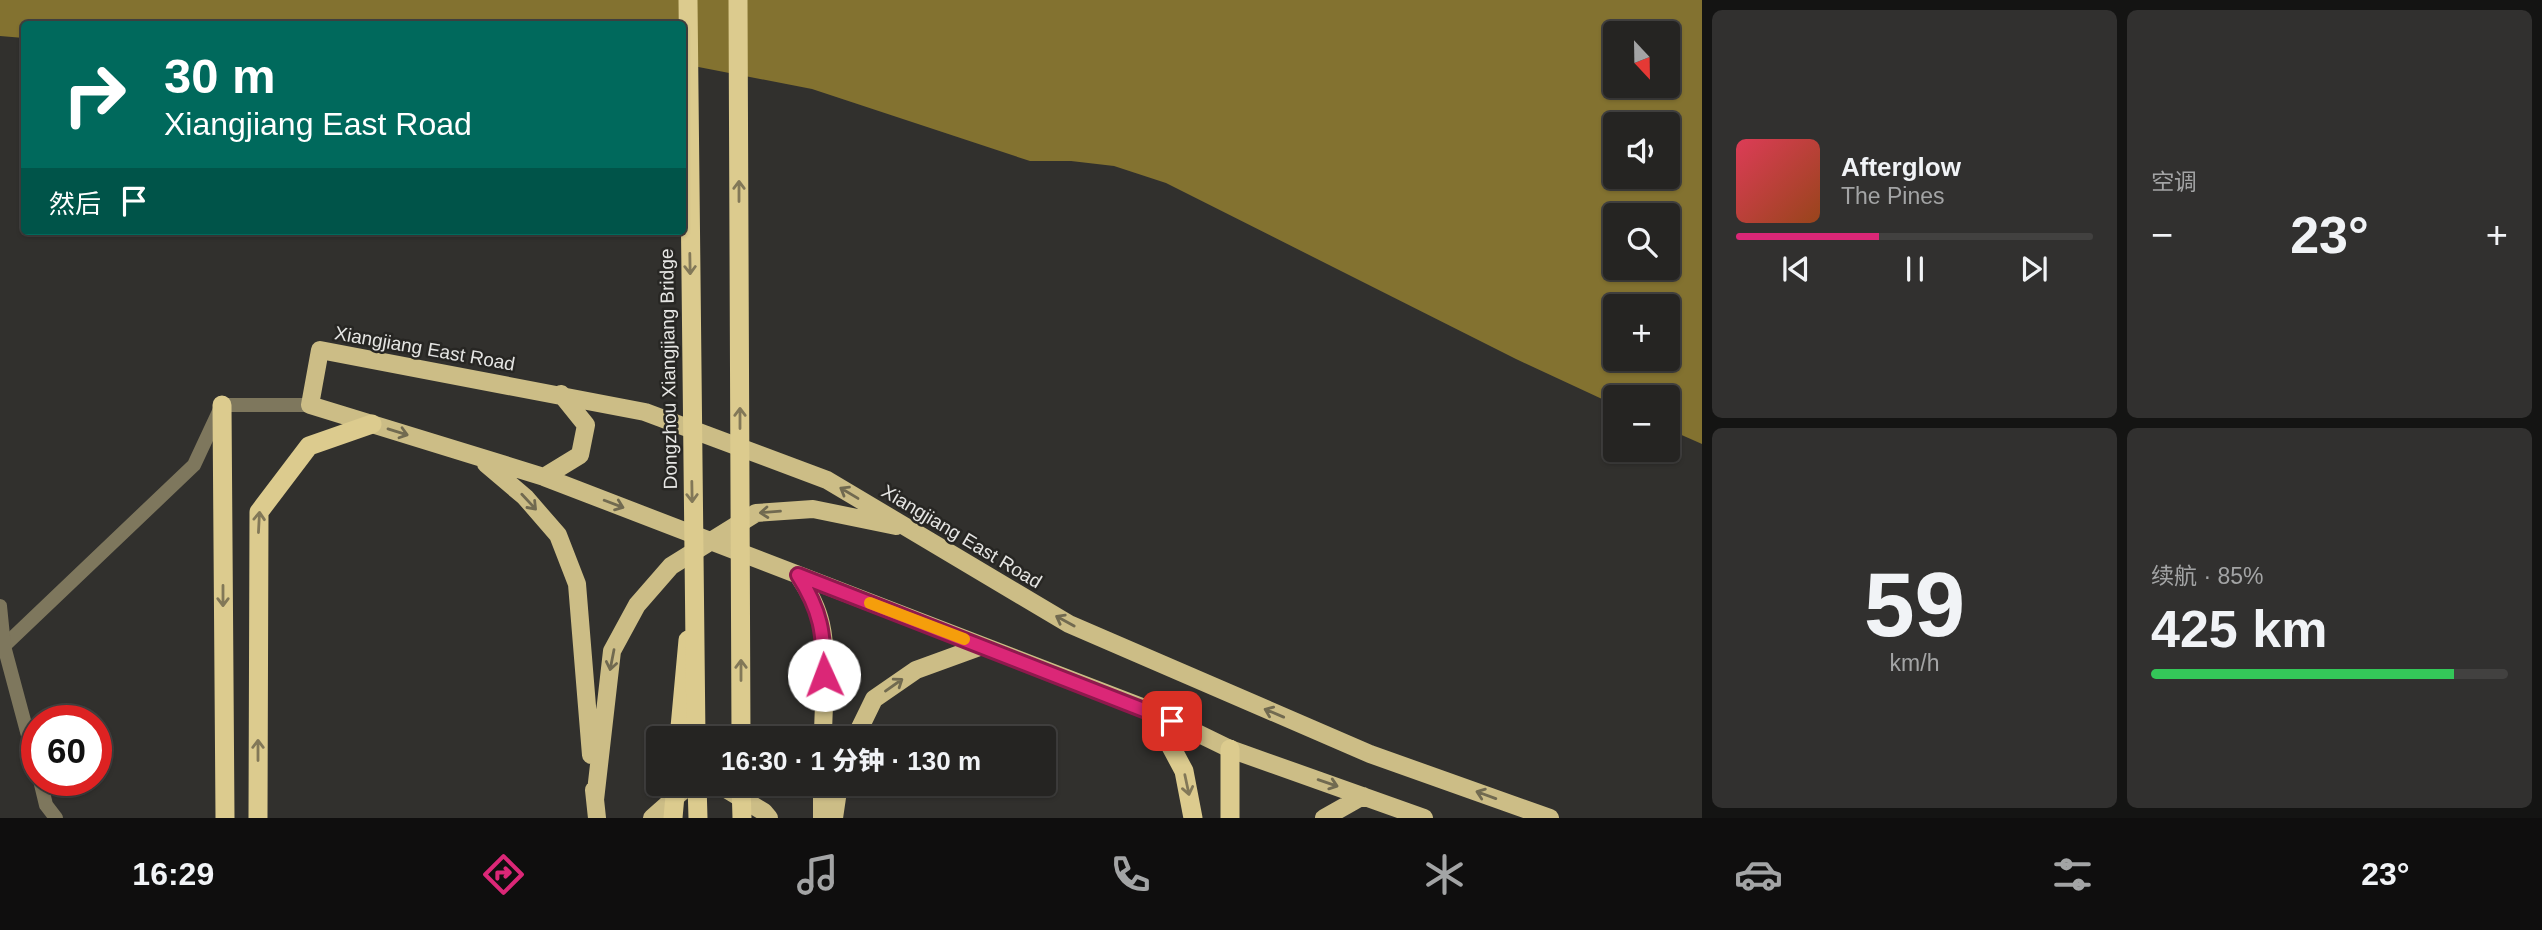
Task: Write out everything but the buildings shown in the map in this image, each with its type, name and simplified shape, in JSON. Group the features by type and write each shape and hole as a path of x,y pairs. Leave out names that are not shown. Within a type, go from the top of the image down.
{"highway":[{"name":"Dongzhou Xiangjiang Bridge","path":"688,0 696,726"},
{"path":"738,0 741,726"},
{"path":"222,405 225,818"},
{"path":"258,818 259,512 309,446 372,424"},
{"path":"681,726 693,572"},
{"path":"1152,711 1184,771 1193,818"},
{"path":"1230,749 1230,818"},
{"path":"673,818 675,796"},
{"path":"697,796 698,818"},
{"path":"741,796 742,818"}],"main road":[{"name":"Xiangjiang East Road","path":"310,405 320,349 645,412 827,480 1069,624 1370,754 1550,818"},
{"path":"544,477 580,456 586,425 561,394"},
{"path":"310,405 544,477 1152,711 1230,749 1424,818"},
{"path":"478,457 525,497 558,535 577,584 596,809"},
{"path":"596,809 612,651 637,605 671,566 756,513 813,509 910,529"},
{"path":"798,575 813,598 821,624 824,654 823,726"},
{"path":"861,726 874,699 916,670 982,646"},
{"path":"652,818 687,787 726,789 764,811 769,818"},
{"path":"822,796 822,818"},
{"path":"834,818 837,796"},
{"path":"1324,818 1363,796"}],"street":[{"path":"2,647 194,465 222,405 310,405"},
{"path":"0,606 2,647 21,713"},
{"path":"44,796 46,805 56,818"}],"shaded area":[{"path":"0,0 1702,0 1702,444 1680,434 1680,385 1603,385 1603,399 1516,359 1166,183 1114,166 1071,161 1030,161 812,89 686,65 686,21 21,21 21,38 0,36"}],"slow traffic":[{"path":"870,603 964,639"}],"route":[{"path":"824,675 821,624 813,598 798,575 1172,721"}]}
